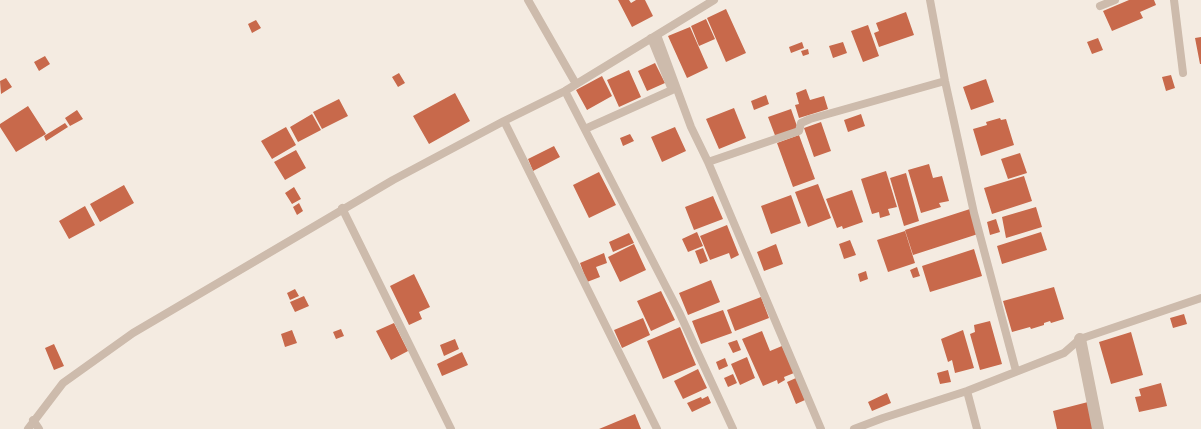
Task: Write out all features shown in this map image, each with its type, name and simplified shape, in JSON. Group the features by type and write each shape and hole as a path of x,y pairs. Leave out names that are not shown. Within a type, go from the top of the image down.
{"street":[{"path":"1080,339 1098,429"}],"lane":[{"path":"528,0 576,84"},
{"path":"28,429 63,383 133,333 342,208 504,121 565,92 654,37 700,4 714,0"},
{"path":"930,0 945,81 974,213 1016,371"},
{"path":"1100,6 1115,0"},
{"path":"1174,0 1184,73"},
{"path":"585,130 672,90 654,37"},
{"path":"654,37 821,429"},
{"path":"708,162 799,131 801,123 810,118 945,81"},
{"path":"565,92 680,312 734,429"},
{"path":"504,121 657,429"},
{"path":"342,208 451,429"},
{"path":"854,429 967,390 1064,353 1080,339 1201,298"},
{"path":"967,390 977,429"},
{"path":"33,420 39,429"}],"building":[{"path":"618,0 629,0 631,3 636,0 645,0 653,16 632,27"},
{"path":"1129,0 1154,0 1156,5 1140,12 1143,18 1112,31 1103,11"},
{"path":"726,9 746,53 726,62 707,18"},
{"path":"906,12 914,35 879,47 874,33 879,31 876,23"},
{"path":"706,19 715,39 699,46 691,26"},
{"path":"256,20 261,28 252,33 248,24"},
{"path":"868,25 879,56 863,62 851,31"},
{"path":"690,27 708,68 687,78 668,36"},
{"path":"1201,37 1201,64 1200,64 1195,38"},
{"path":"1098,38 1103,50 1092,54 1087,42"},
{"path":"802,42 804,48 791,53 789,47"},
{"path":"843,42 847,53 833,58 829,46"},
{"path":"808,49 809,54 803,56 801,51"},
{"path":"45,56 50,64 39,71 34,62"},
{"path":"655,63 665,83 647,91 638,71"},
{"path":"629,70 641,97 619,107 607,80"},
{"path":"399,73 405,83 398,87 392,77"},
{"path":"1171,75 1175,88 1166,91 1162,77"},
{"path":"602,76 612,96 587,110 576,90"},
{"path":"6,78 12,87 1,94 0,81"},
{"path":"986,79 994,102 971,110 963,87"},
{"path":"806,89 810,100 824,96 828,109 799,118 795,105 799,104 796,93"},
{"path":"455,93 470,121 429,144 413,116"},
{"path":"766,95 769,104 754,110 751,101"},
{"path":"339,99 348,116 322,129 313,112"},
{"path":"28,106 46,134 16,152 0,124"},
{"path":"734,108 746,138 719,149 706,119"},
{"path":"791,109 798,129 776,138 768,117"},
{"path":"77,110 83,119 70,126 65,118"},
{"path":"312,114 321,130 298,142 290,127"},
{"path":"861,114 865,126 848,132 844,120"},
{"path":"1000,118 1001,120 1006,119 1014,145 981,156 973,129 987,125 986,122"},
{"path":"821,122 831,151 814,157 804,128"},
{"path":"65,123 68,127 46,141 44,136"},
{"path":"286,127 296,145 272,159 261,141"},
{"path":"675,127 686,151 662,162 651,137"},
{"path":"630,134 634,141 623,146 620,138"},
{"path":"799,135 815,179 793,187 777,143"},
{"path":"554,146 560,157 533,171 528,159"},
{"path":"296,150 306,168 285,180 274,162"},
{"path":"1020,153 1027,173 1008,179 1001,159"},
{"path":"929,164 933,178 942,176 949,201 939,203 941,207 921,213 908,170"},
{"path":"886,171 897,207 888,209 890,215 880,218 879,212 872,214 861,179"},
{"path":"599,172 616,205 589,218 573,185"},
{"path":"906,173 919,221 904,226 890,178"},
{"path":"1024,176 1032,201 992,214 984,188"},
{"path":"818,184 831,218 808,227 795,192"},
{"path":"124,185 134,203 100,222 90,204"},
{"path":"294,187 301,199 292,204 285,193"},
{"path":"852,190 863,222 843,229 842,226 837,228 826,199"},
{"path":"791,195 801,223 771,234 761,206"},
{"path":"713,196 723,219 694,230 685,207"},
{"path":"299,203 303,211 297,215 293,207"},
{"path":"85,206 95,225 69,239 59,221"},
{"path":"1036,207 1042,227 1006,238 1002,217"},
{"path":"970,209 978,234 913,255 905,230"},
{"path":"996,219 1000,232 990,235 987,222"},
{"path":"727,225 739,255 731,259 729,253 710,260 700,236"},
{"path":"905,231 915,263 888,272 877,240"},
{"path":"697,232 703,246 688,252 682,239"},
{"path":"1041,232 1047,250 1002,264 997,246"},
{"path":"629,233 634,243 613,252 609,242"},
{"path":"850,240 856,255 844,259 839,244"},
{"path":"634,244 646,270 620,282 608,257"},
{"path":"776,244 783,264 764,271 757,252"},
{"path":"703,248 708,261 700,264 695,251"},
{"path":"974,249 982,276 930,292 922,266"},
{"path":"604,253 607,263 596,267 600,277 587,282 580,263"},
{"path":"917,267 920,276 913,278 910,270"},
{"path":"866,271 868,279 860,282 858,274"},
{"path":"414,274 430,307 419,312 422,319 409,325 390,286"},
{"path":"711,280 720,302 688,315 679,293"},
{"path":"1054,287 1064,319 1051,323 1050,321 1031,329 1030,327 1012,332 1003,301"},
{"path":"295,289 299,296 290,300 287,293"},
{"path":"661,291 675,320 651,331 637,301"},
{"path":"304,296 309,306 295,312 290,302"},
{"path":"761,297 769,318 735,331 727,310"},
{"path":"723,310 732,333 701,344 692,321"},
{"path":"1184,314 1187,324 1173,328 1170,318"},
{"path":"643,318 650,335 622,348 614,330"},
{"path":"990,321 1002,364 980,370 970,334 975,332 974,325"},
{"path":"394,323 408,351 391,360 376,331"},
{"path":"680,327 696,365 663,379 647,341"},
{"path":"341,329 344,336 336,339 333,332"},
{"path":"292,330 297,343 285,347 281,334"},
{"path":"963,330 974,368 955,373 952,360 948,362 941,339"},
{"path":"762,331 770,351 782,346 794,373 784,377 785,380 778,384 777,380 763,386 742,339"},
{"path":"1131,332 1143,375 1111,384 1099,342"},
{"path":"455,339 459,349 444,356 440,345"},
{"path":"737,340 741,350 733,353 728,343"},
{"path":"54,344 64,366 54,370 45,348"},
{"path":"462,352 468,365 442,376 437,364"},
{"path":"747,357 755,378 740,385 731,364"},
{"path":"725,358 728,366 719,370 716,362"},
{"path":"698,369 707,388 683,399 674,381"},
{"path":"948,370 951,382 940,384 937,373"},
{"path":"733,374 737,383 728,387 724,378"},
{"path":"796,378 805,400 796,404 787,382"},
{"path":"1161,383 1167,406 1139,412 1135,397 1141,396 1139,389"},
{"path":"887,393 891,403 872,411 868,402"},
{"path":"708,396 711,403 692,412 687,403"},
{"path":"1088,402 1095,429 1057,429 1053,411"},
{"path":"635,414 641,429 599,429"}]}
